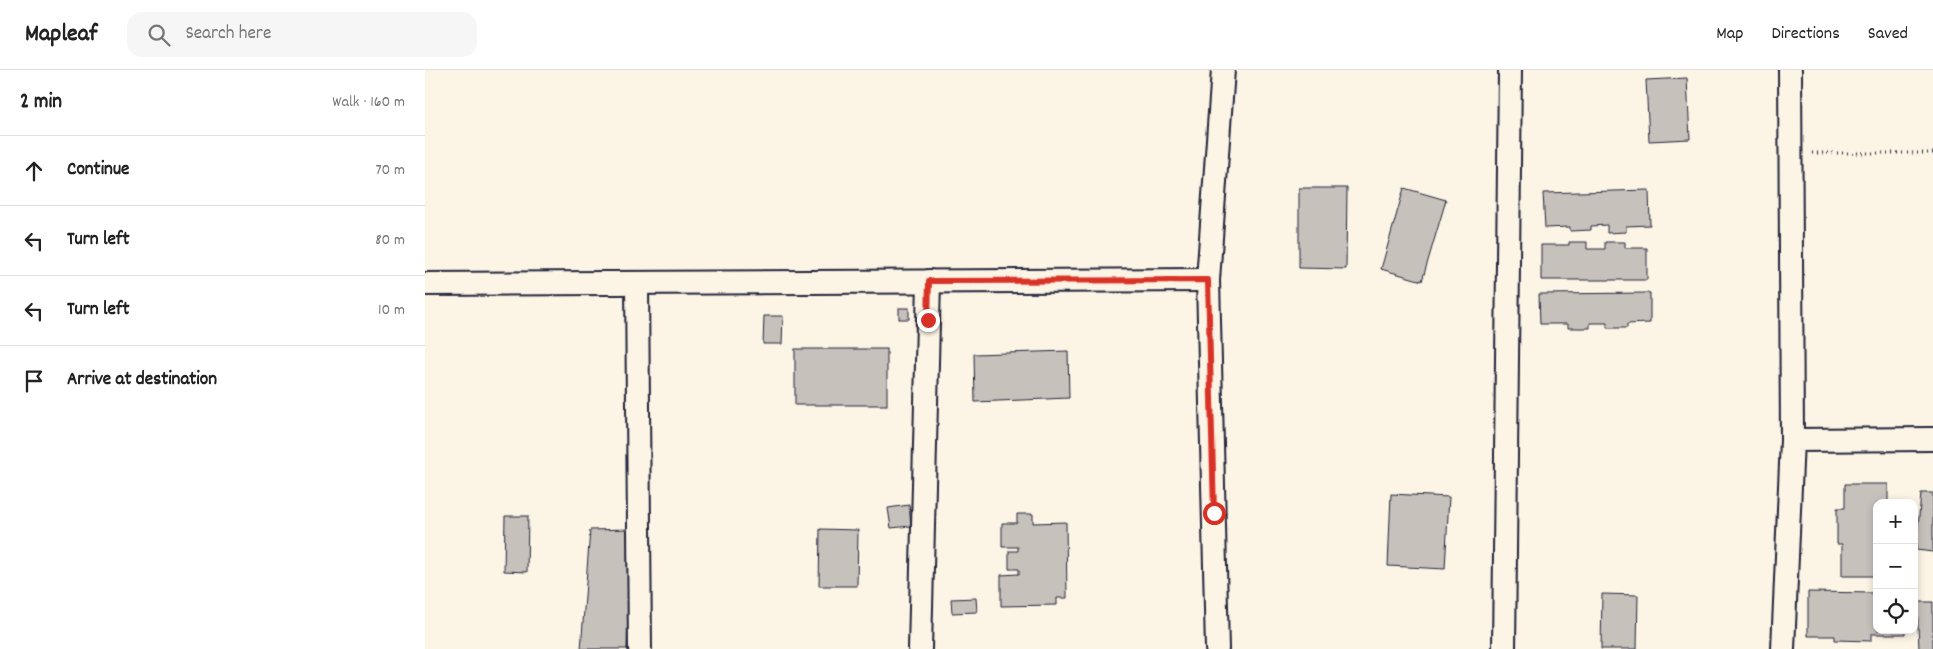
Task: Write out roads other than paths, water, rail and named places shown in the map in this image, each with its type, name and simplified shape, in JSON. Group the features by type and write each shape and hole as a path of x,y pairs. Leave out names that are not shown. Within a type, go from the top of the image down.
{"street":[{"path":"1217,649 1208,280 1223,70"},
{"path":"1504,649 1510,70"},
{"path":"1783,649 1792,440 1790,70"},
{"path":"425,284 1208,280"},
{"path":"920,649 929,281"},
{"path":"637,282 640,649"},
{"path":"1792,440 1933,439"}]}
